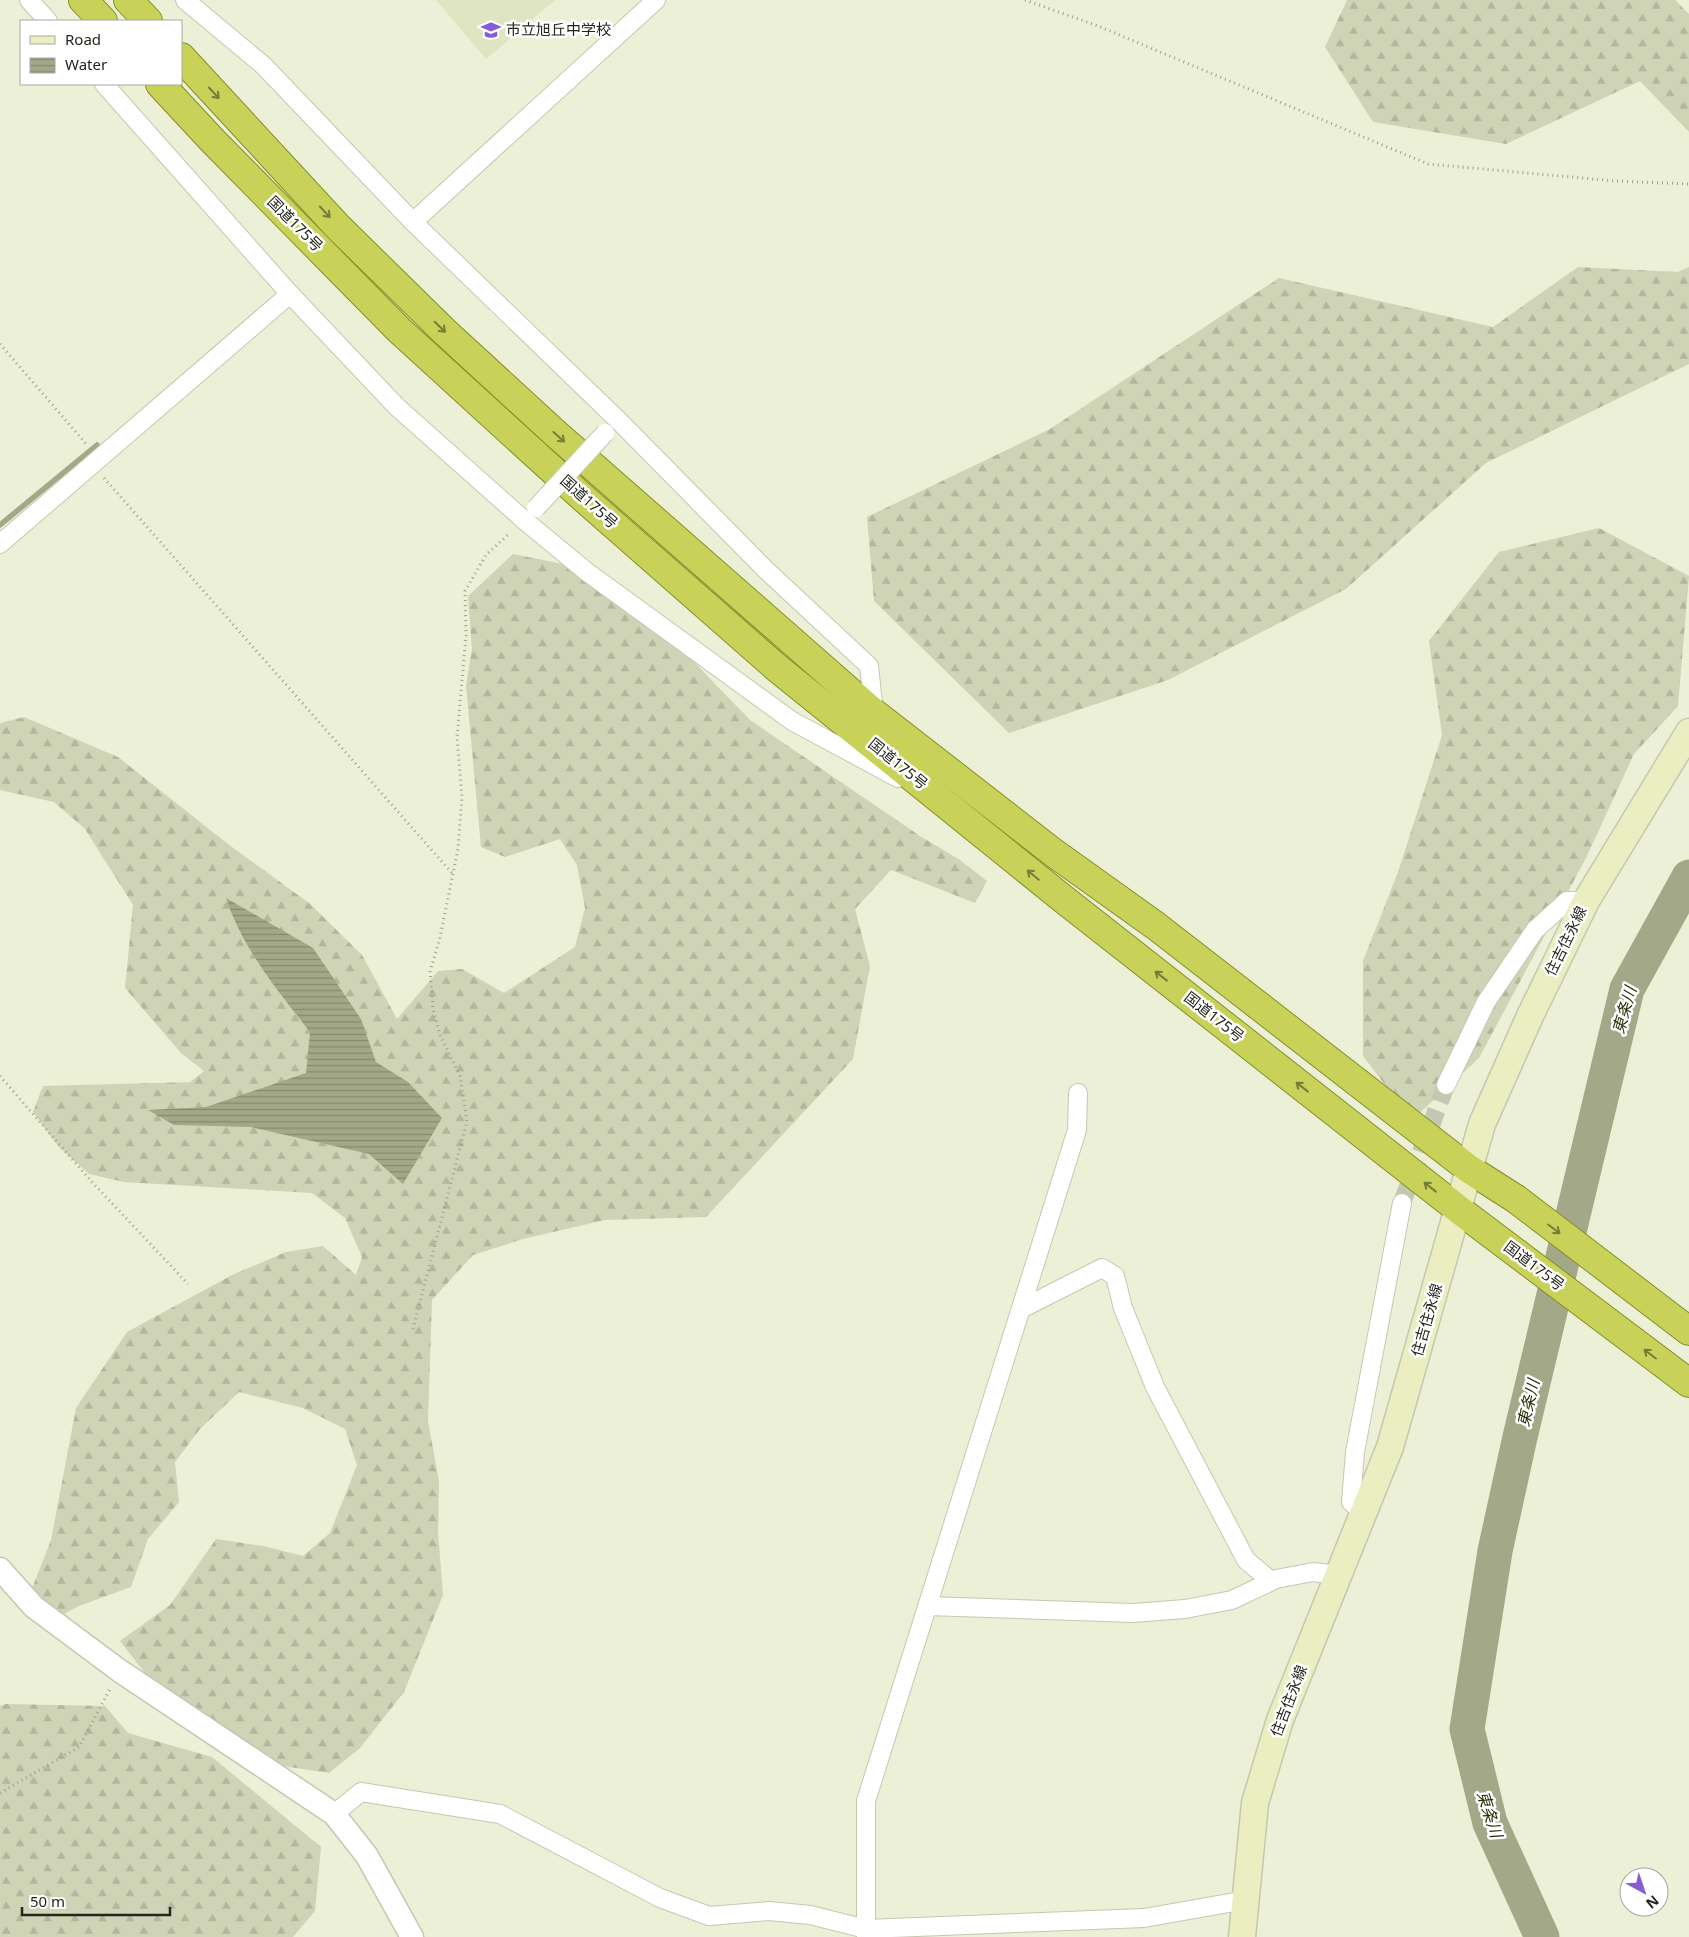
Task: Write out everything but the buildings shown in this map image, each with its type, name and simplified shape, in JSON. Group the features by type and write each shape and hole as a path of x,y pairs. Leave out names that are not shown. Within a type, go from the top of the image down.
{"highway":[{"path":"83,0 101,20"},
{"path":"128,0 147,20"},
{"name":"国道175号","path":"182,58 338,227 444,331 554,433 874,712 1054,853 1156,926 1469,1169 1516,1199 1689,1332"},
{"name":"国道175号","path":"161,85 219,147 399,330 580,495 777,668 1062,898 1458,1209 1689,1383"}],"main road":[{"name":"住吉住永線","path":"1242,1937 1255,1803 1280,1720 1390,1447 1482,1124 1530,1016 1586,901 1689,732"}],"street":[{"path":"29,0 47,20"},
{"path":"185,0 264,66 413,222 620,422 765,569 869,666 874,712"},
{"path":"413,222 656,0"},
{"path":"105,85 290,294 397,408 530,514 587,572 792,721 950,806"},
{"path":"0,544 290,294"},
{"path":"530,514 605,433 620,422"},
{"path":"1446,1084 1486,1002 1535,930 1567,901 1586,901"},
{"path":"866,1933 866,1800 1077,1130 1078,1093"},
{"path":"1364,1514 1351,1502 1355,1452 1402,1203"},
{"path":"1021,1309 1102,1268 1115,1276 1122,1308 1155,1387 1246,1560 1271,1582"},
{"path":"0,1569 34,1607 120,1671 334,1814 367,1856 412,1937"},
{"path":"927,1606 1151,1612 1186,1609 1232,1600 1271,1582 1313,1572 1339,1575"},
{"path":"334,1814 362,1792 500,1814 660,1898 709,1916 769,1911 810,1915 866,1933 1144,1918 1246,1900"}],"path":[{"path":"1025,0 1098,26 1428,164 1615,181 1689,184"},
{"path":"0,344 96,462 453,873"},
{"path":"413,1329 467,1121 460,1076 440,1035 433,1009 430,971 439,942 458,849 462,797 457,737 466,636 465,591 486,555 530,514"},
{"path":"0,1076 92,1182 188,1284"},
{"path":"0,1793 79,1747 120,1671"}],"shaded area":[{"name":"市立旭丘中学校","path":"436,0 555,0 486,59"}],"green space":[{"path":"1347,0 1675,0 1689,14 1689,132 1640,81 1506,144 1373,122 1325,47"},
{"path":"1578,267 1678,272 1689,267 1689,364 1486,463 1346,589 1168,680 1009,733 874,601 867,517 1050,429 1279,278 1493,327"},
{"path":"1599,528 1689,576 1678,706 1634,754 1586,858 1479,1058 1412,1120 1363,1056 1363,961 1398,872 1442,735 1429,641 1499,552"},
{"path":"513,554 563,564 672,639 750,720 920,836 960,860 987,881 975,903 891,870 855,909 870,966 853,1059 706,1217 605,1220 523,1239 473,1255 432,1300 428,1421 439,1482 438,1532 443,1595 404,1692 360,1748 329,1773 276,1765 156,1687 120,1641 170,1605 216,1539 263,1546 303,1556 330,1533 357,1465 345,1429 303,1408 239,1392 200,1429 175,1462 179,1502 148,1539 131,1587 79,1606 56,1618 31,1591 51,1540 76,1408 127,1332 232,1275 286,1252 323,1246 356,1275 362,1257 345,1218 312,1193 124,1182 89,1174 58,1146 33,1112 43,1086 190,1082 204,1071 181,1053 125,988 133,905 85,829 54,802 0,790 0,723 24,717 118,757 228,844 309,903 362,955 397,1019 438,971 462,969 504,993 575,947 585,908 577,865 560,839 505,857 481,847 466,686 472,649 468,596"},
{"path":"6,1704 105,1706 128,1733 212,1757 321,1847 315,1911 293,1937 0,1937 0,1706"}],"water":[{"path":"226,898 313,948 361,1019 376,1062 408,1082 442,1118 403,1184 369,1154 251,1127 174,1125 148,1110 206,1107 306,1073 310,1032 273,985 251,952 233,917"}],"waterway":[{"path":"0,525 97,445"},
{"name":"東条川","path":"1542,1937 1490,1823 1467,1729 1495,1551 1520,1437 1627,989 1689,877"}],"tunnel":[{"path":"1402,1203 1446,1085"}],"place":[{"name":"市立旭丘中学校","path":"491,30"}]}
